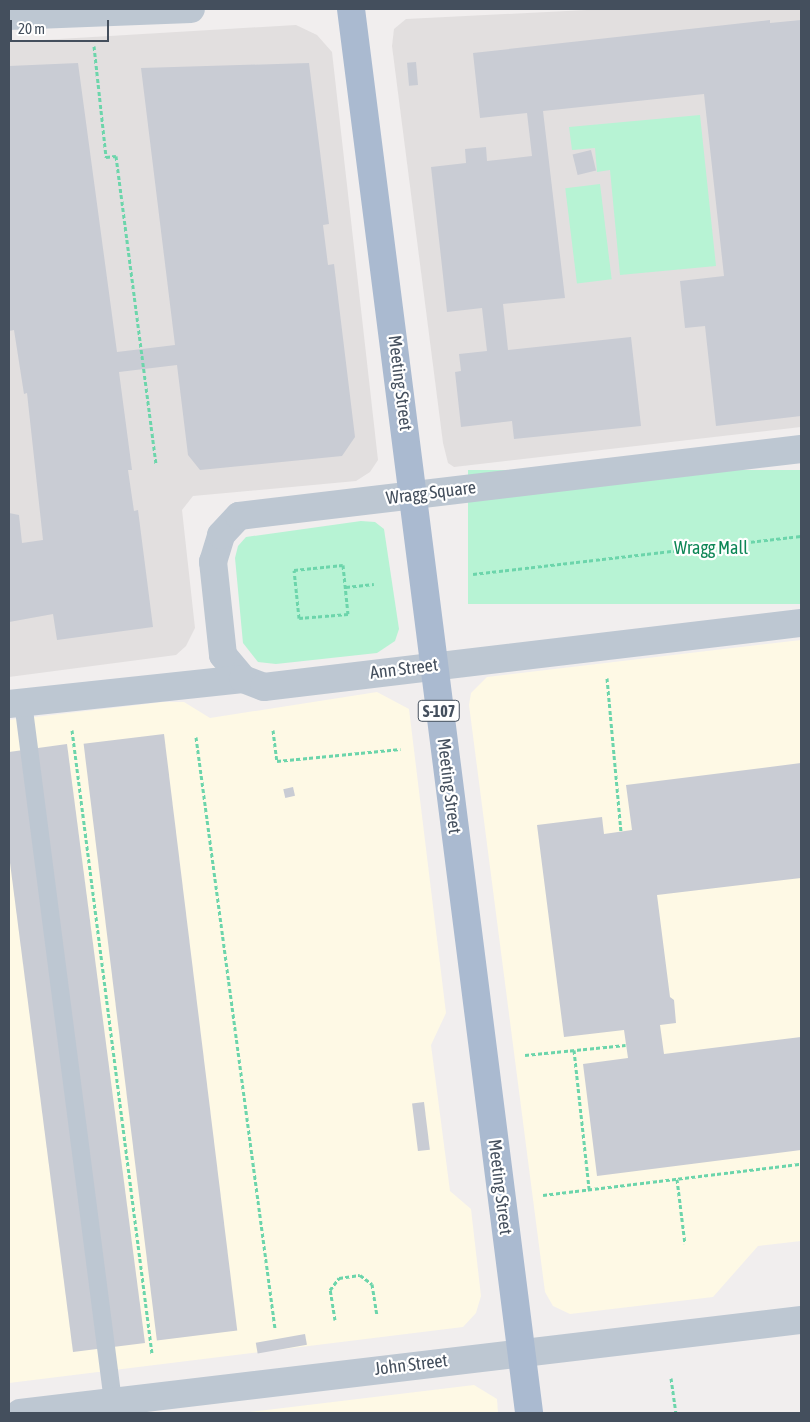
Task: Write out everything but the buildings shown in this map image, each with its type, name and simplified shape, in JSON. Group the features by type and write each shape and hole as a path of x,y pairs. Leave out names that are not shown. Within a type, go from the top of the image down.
{"main road":[{"name":"Meeting Street","path":"352,9 415,495 433,665 530,1413"}],"street":[{"path":"9,16 191,9"},
{"name":"Wragg Square","path":"243,679 223,655 212,562 215,548 228,526 239,516 801,449"},
{"name":"Ann Street","path":"16,703 243,679 264,687 433,665 801,623"},
{"name":"John Street","path":"20,1413 801,1320"}],"lane":[{"path":"16,703 113,1402"}],"path":[{"path":"94,46 106,157 116,156 156,466"},
{"path":"473,574 801,536"},
{"path":"343,565 346,587 348,614 299,618 294,570 343,565"},
{"path":"346,587 374,584"},
{"path":"607,674 621,831"},
{"path":"72,730 152,1354"},
{"path":"273,730 277,761 400,749"},
{"path":"196,737 275,1328"},
{"path":"525,1055 626,1045"},
{"path":"574,1050 589,1189"},
{"path":"543,1194 801,1164"},
{"path":"677,1179 685,1244"},
{"path":"335,1320 330,1290 339,1278 360,1276 372,1284 377,1315"},
{"path":"671,1378 676,1413"}],"shaded area":[{"path":"606,9 801,9 801,427 454,467 448,463 443,443 392,46 394,29 406,19"},
{"path":"296,25 317,35 332,52 378,460 370,472 356,481 193,496 182,510 195,628 186,646 176,655 9,677 9,42"},
{"path":"801,640 801,1241 758,1246 713,1297 570,1314 553,1306 545,1292 469,705 471,693 487,677"},
{"path":"377,692 409,709 446,1013 431,1045 450,1191 471,1209 481,1296 476,1313 463,1327 9,1383 9,720 163,702 184,702 210,718"},
{"path":"474,1385 497,1399 498,1413 241,1413"}],"green space":[{"path":"700,115 716,266 620,275 610,170 597,172 595,148 572,150 569,127"},
{"path":"600,184 612,279 577,284 565,188"},
{"name":"Wragg Mall","path":"468,470 801,470 801,604 468,604"},
{"path":"361,521 375,522 384,529 399,629 395,641 377,653 276,664 258,662 243,643 235,558 238,546 246,537"}]}
